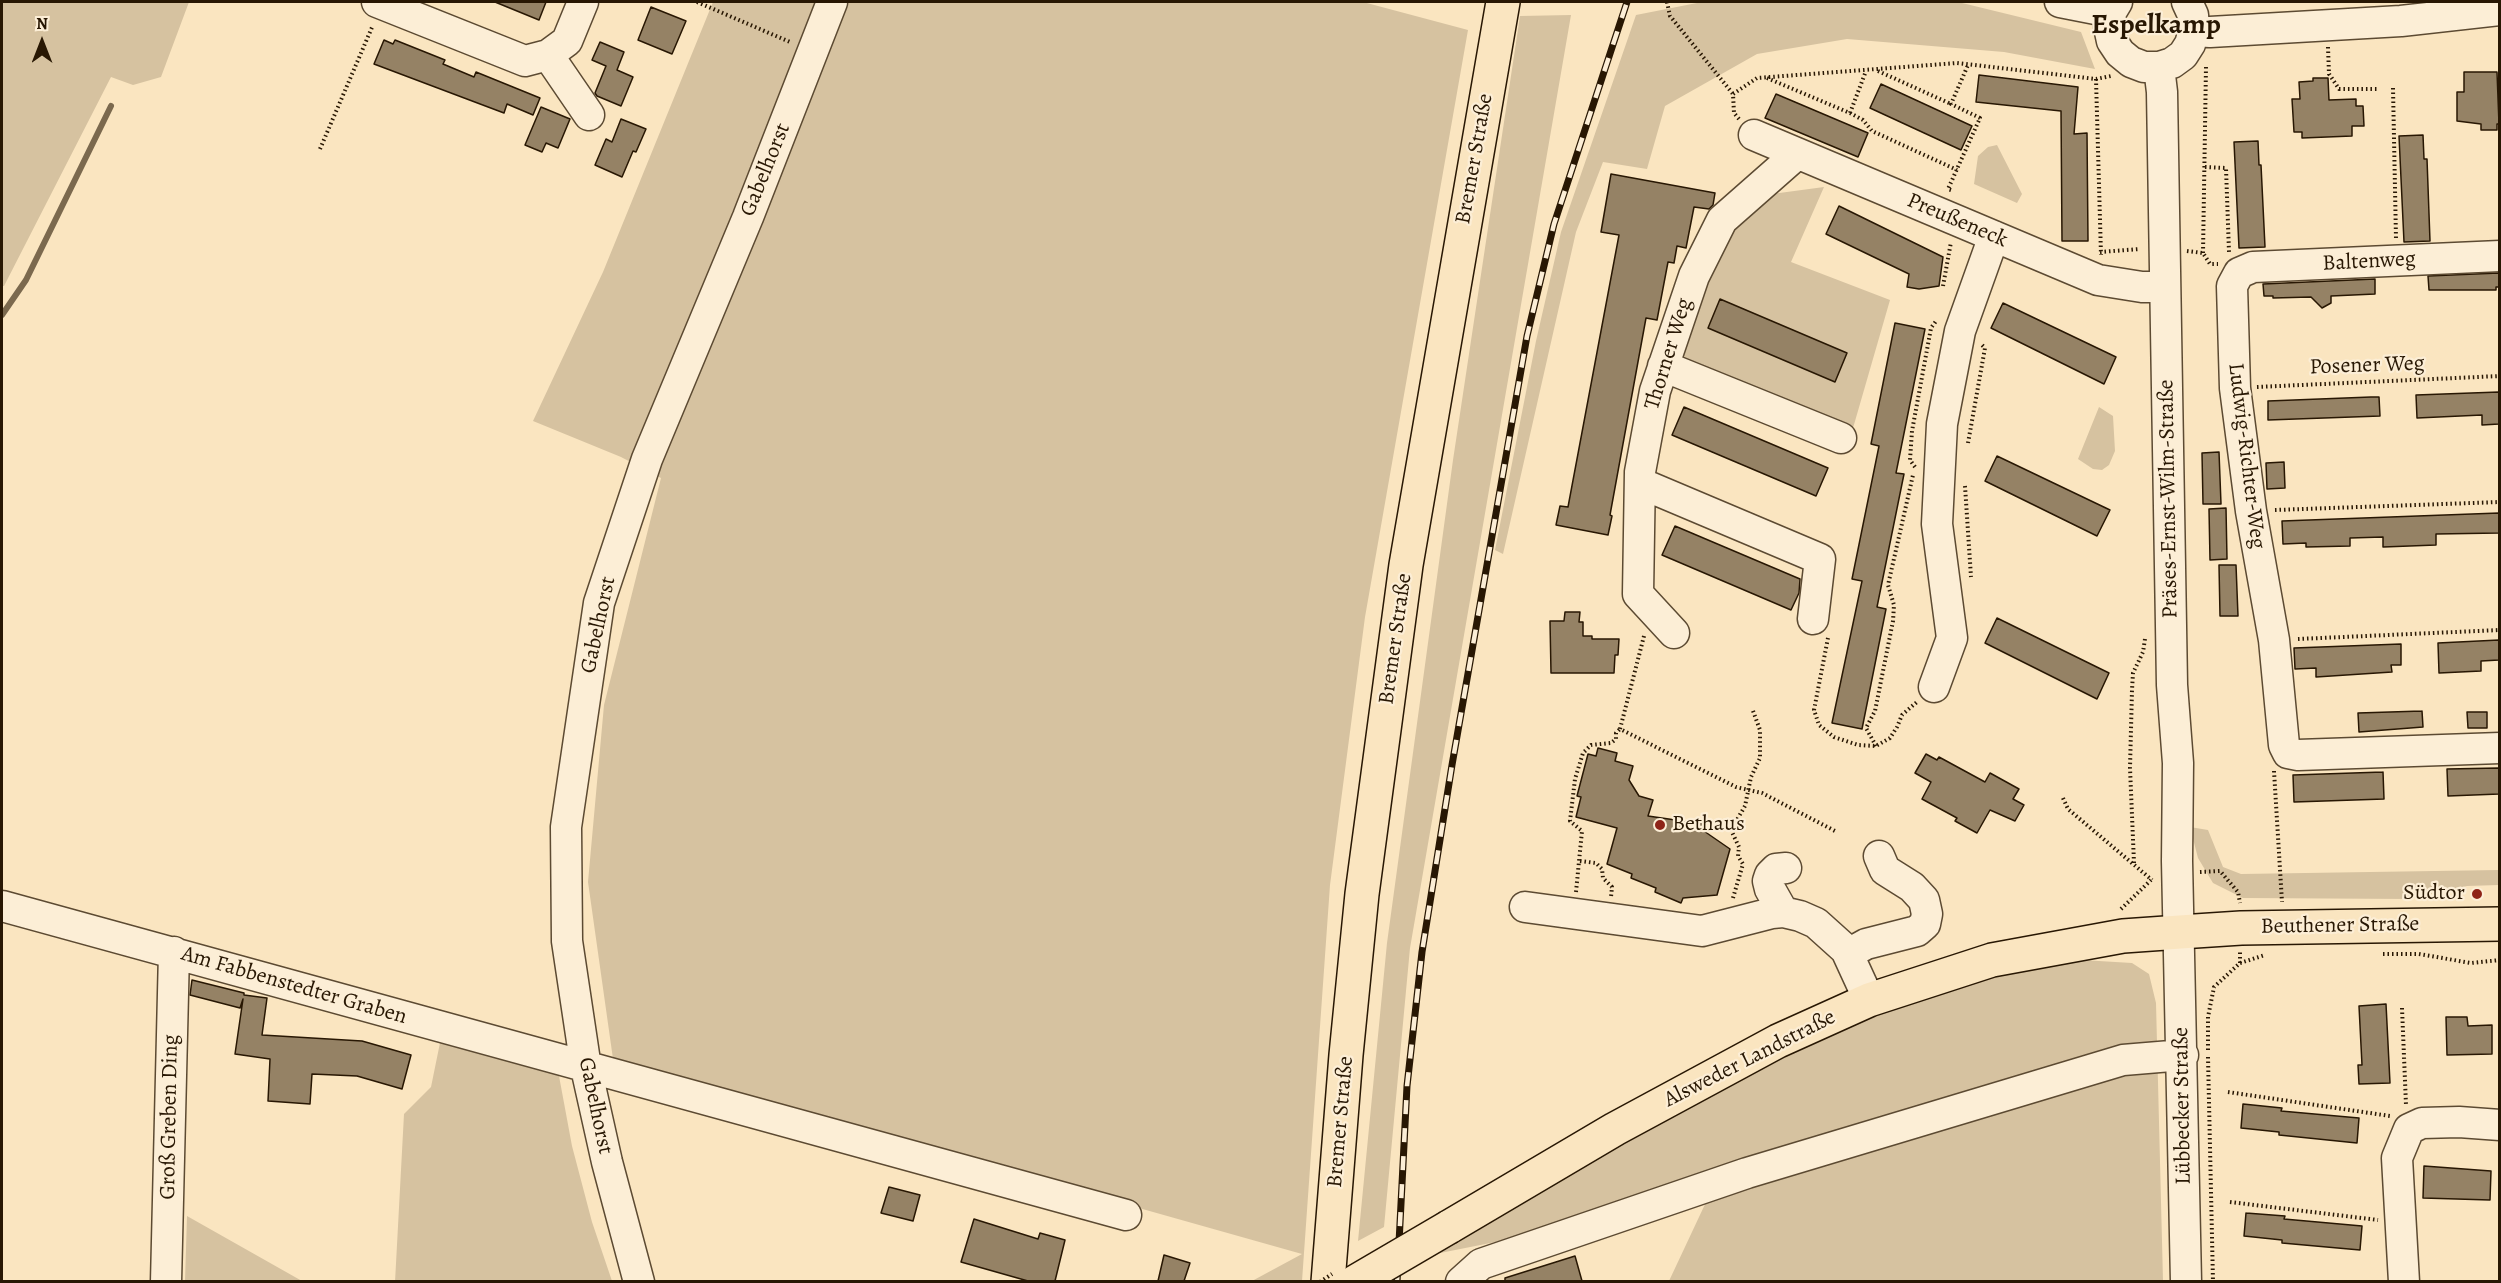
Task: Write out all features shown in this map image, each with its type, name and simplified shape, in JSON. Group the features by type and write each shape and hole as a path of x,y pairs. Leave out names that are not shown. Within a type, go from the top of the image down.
{"main road":[{"name":"Bremer Straße","path":"1328,1281 1362,894 1406,565 1503,2"},
{"name":"Beuthener Straße","path":"2180,932 2241,928 2499,924"},
{"name":"Alsweder Landstraße","path":"1355,1281 1625,1124 1778,1041 1869,1000 1992,960 2123,936 2180,932"}],"street":[{"path":"379,3 525,61 548,55 567,41 583,2"},
{"name":"Gabelhorst","path":"639,1281 607,1162 586,1068 567,941 566,827 599,603 647,459 748,217 832,2"},
{"path":"2060,2 2114,7 2109,27 2112,41 2120,53 2131,62 2144,67 2159,67 2172,63 2183,55 2190,44 2200,44"},
{"path":"2187,2 2193,15 2200,44"},
{"path":"2200,44 2210,32 2401,21 2499,10"},
{"path":"548,55 589,115"},
{"name":"Präses-Ernst-Wilm-Straße","path":"2159,67 2162,92 2172,685 2178,763 2177,875 2180,932"},
{"name":"Preußeneck","path":"1754,135 1797,154 1957,207 1994,236 2096,261 2142,287 2164,287"},
{"name":"Thorner Weg","path":"1645,600 1640,483 1642,451 1654,392 1694,276 1722,220 1797,154"},
{"path":"1934,687 1952,638 1937,524 1942,424 1960,331 1994,236"},
{"name":"Baltenweg","path":"2235,269 2499,256"},
{"name":"Ludwig-Richter-Weg","path":"2235,269 2232,286 2235,388 2251,511 2274,640 2284,745 2288,753"},
{"path":"1663,366 1841,438"},
{"path":"1640,483 1820,559 1821,627"},
{"path":"1645,600 1674,633"},
{"path":"2288,753 2298,755 2499,748"},
{"path":"1848,954 1866,944 1917,931 1925,924 1927,914 1924,900 1912,887 1885,870 1879,856"},
{"path":"1783,912 1770,890 1768,881 1776,869 1786,868"},
{"name":"Am Fabbenstedter Graben","path":"2,906 1126,1215"},
{"path":"1525,907 1702,931 1783,912 1816,923 1848,954 1869,1000"},
{"name":"Lübbecker Straße","path":"2180,932 2186,1281"},
{"name":"Groß Greben Ding","path":"166,1281 174,952"},
{"path":"1461,1281 1481,1263 1747,1173 2123,1060 2183,1055"},
{"path":"2404,1281 2397,1158 2414,1127 2459,1122 2499,1125"}],"path":[{"path":"697,2 813,51"},
{"path":"1667,2 1670,16 1733,94 1734,113 1754,135"},
{"path":"320,148 379,3"},
{"path":"2200,44 2205,167 2203,253 2210,264 2235,269 2226,168 2205,167"},
{"path":"2328,46 2330,74 2338,89 2379,89"},
{"path":"1733,94 1757,78 1956,63 2096,80 2099,237 2096,261 2145,249"},
{"path":"1951,104 1968,65"},
{"path":"1875,70 1980,118 1948,189 1957,207 1943,286"},
{"path":"1850,113 1866,71"},
{"path":"1766,78 1850,113 1863,120 1872,131 1956,170"},
{"path":"2393,88 2397,260"},
{"path":"2175,250 2203,253"},
{"path":"1876,746 1872,735 1866,728 1875,711 1893,621 1894,605 1888,585 1916,466 1910,460 1912,431 1931,328 1938,319 1952,309 1968,310"},
{"path":"1967,450 1985,348 1978,340"},
{"name":"Posener Weg","path":"2235,388 2499,376"},
{"path":"1965,484 1971,584"},
{"path":"2251,511 2499,502"},
{"path":"1575,901 1582,831 1570,821 1578,770 1583,753 1591,746 1611,743 1616,739 1616,733 1620,729 1645,600"},
{"path":"1821,627 1814,710 1819,725 1834,737 1858,746 1876,746 1890,738 1902,715 1934,687"},
{"path":"2274,640 2499,630"},
{"path":"2134,863 2130,768 2132,690 2133,673 2143,652 2145,633"},
{"path":"1732,900 1743,864 1738,856 1739,847 1731,830 1742,813 1750,777 1760,758 1760,730 1752,708"},
{"path":"1620,729 1711,775 1748,790 1762,793 1837,832"},
{"path":"2283,907 2274,767 2288,753"},
{"path":"2063,798 2068,809 2134,863 2151,880 2161,876 2220,871 2238,892 2241,928 2240,963"},
{"path":"1580,861 1596,863 1602,869 1603,878"},
{"path":"2372,954 2419,954 2471,963 2499,960"},
{"path":"2213,1281 2208,1017 2214,987 2240,963 2266,955"},
{"path":"2402,1008 2406,1111 2414,1127"},
{"path":"2228,1092 2389,1114 2414,1127"},
{"path":"2230,1202 2401,1223"}],"shaded area":[{"path":"2,2 189,2 161,77 133,85 111,77 4,286 2,286"},
{"path":"713,2 1363,2 1468,30 1365,617 1330,885 1302,1281 1252,1281 1302,1254 951,1155 614,1066 588,882 604,705 661,478 621,457 533,421 603,272"},
{"path":"1702,2 1958,2 2081,32 2095,69 2004,52 1847,39 1757,54 1665,106 1647,169 1603,162 1576,232 1503,554 1495,550 1536,341 1561,232 1636,15"},
{"path":"1571,15 1410,948 1384,1227 1358,1241 1387,943 1453,460 1520,16"},
{"path":"1997,145 2022,194 2017,203 1974,184 1978,156 1988,147"},
{"path":"1824,187 1791,262 1890,300 1851,435 1672,364 1728,230 1772,194"},
{"path":"2099,407 2113,416 2115,451 2109,465 2102,470 2093,469 2078,459"},
{"path":"2190,827 2208,830 2223,867 2241,874 2499,870 2499,885 2467,886 2409,899 2243,898 2213,883 2198,858"},
{"path":"2082,960 2132,963 2149,974 2156,1003 2163,1281 1669,1281 1707,1200 1430,1255 1780,1046 1988,974"},
{"path":"442,1033 559,1076 572,1146 592,1222 612,1281 395,1282 404,1114 431,1087"},
{"path":"187,1216 302,1281 185,1281"}],"building":[{"path":"495,2 546,2 539,20"},
{"path":"651,7 686,21 672,54 638,40"},
{"path":"384,40 393,44 395,40 445,60 443,64 474,77 476,72 540,98 533,115 507,104 504,113 374,64"},
{"path":"600,42 624,52 617,70 633,77 621,106 595,93 606,66 592,60"},
{"path":"2464,72 2497,72 2499,124 2497,124 2497,130 2481,130 2481,124 2457,121 2457,92 2464,92"},
{"path":"1979,75 2078,87 2074,134 2087,133 2088,241 2062,241 2061,111 1976,102"},
{"path":"2313,78 2328,78 2329,100 2356,99 2356,106 2363,106 2364,126 2352,126 2352,136 2302,138 2302,132 2294,132 2292,99 2300,99 2299,82 2313,81"},
{"path":"1881,84 1972,126 1961,150 1870,108"},
{"path":"1776,94 1868,133 1858,157 1765,118"},
{"path":"541,107 570,119 558,148 546,143 542,152 525,145"},
{"path":"621,119 646,129 622,177 595,165 606,139 612,142"},
{"path":"2423,135 2424,159 2427,159 2430,241 2404,242 2399,136"},
{"path":"2258,141 2265,247 2239,248 2234,142"},
{"path":"1611,174 1715,193 1713,205 1709,209 1694,207 1686,248 1677,246 1674,263 1668,262 1657,320 1646,318 1608,535 1556,525 1560,506 1568,507 1619,235 1601,232"},
{"path":"1839,206 1943,257 1939,286 1919,289 1907,287 1909,274 1826,234"},
{"path":"2499,273 2499,287 2496,287 2496,290 2429,290 2428,276"},
{"path":"2375,279 2375,294 2331,296 2331,303 2322,308 2311,297 2273,298 2273,296 2264,296 2263,284"},
{"path":"1720,299 1847,353 1835,382 1708,328"},
{"path":"2003,303 2116,357 2104,384 1991,328"},
{"path":"1895,323 1925,329 1896,473 1904,474 1877,607 1886,609 1862,729 1832,723 1862,581 1852,579 1879,446 1871,444"},
{"path":"2499,392 2499,424 2482,425 2482,415 2417,418 2416,395"},
{"path":"2379,397 2380,416 2268,420 2268,401"},
{"path":"1684,407 1828,468 1816,496 1672,435"},
{"path":"2219,452 2221,504 2203,504 2202,453"},
{"path":"1997,456 2110,510 2097,536 1985,481"},
{"path":"2284,462 2285,488 2267,489 2266,463"},
{"path":"2226,508 2227,559 2210,560 2209,509"},
{"path":"2499,513 2499,533 2436,534 2436,545 2383,547 2383,537 2350,538 2350,546 2306,547 2306,543 2283,544 2282,521"},
{"path":"1675,526 1800,579 1799,593 1791,610 1662,555"},
{"path":"2219,565 2236,565 2238,616 2220,616"},
{"path":"1565,612 1580,612 1579,622 1583,622 1583,636 1592,636 1592,639 1619,639 1614,673 1551,673 1550,621 1564,621"},
{"path":"1997,618 2109,673 2097,699 1985,643"},
{"path":"2499,640 2499,660 2481,661 2481,671 2439,673 2438,643"},
{"path":"2401,644 2401,665 2391,665 2392,672 2316,677 2316,668 2295,669 2294,648"},
{"path":"2422,711 2423,727 2359,732 2358,713"},
{"path":"2467,712 2487,712 2487,728 2468,728"},
{"name":"Bethaus","path":"1598,748 1617,753 1615,761 1633,766 1629,780 1639,796 1653,800 1648,816 1703,824 1701,829 1730,849 1717,895 1683,898 1681,903 1655,892 1656,888 1631,878 1632,874 1607,864 1617,828 1576,817 1581,797 1577,796 1588,754 1596,756"},
{"path":"1926,754 1937,760 1939,757 1985,782 1990,773 2019,789 2013,799 2024,805 2015,821 1990,810 1977,833 1955,821 1957,818 1922,799 1931,782 1915,773"},
{"path":"2499,768 2499,794 2448,796 2447,769"},
{"path":"2383,772 2384,799 2294,802 2293,775"},
{"path":"192,980 244,993 244,995 267,998 262,1035 362,1041 411,1055 402,1089 357,1076 312,1074 310,1104 268,1101 270,1059 235,1054 243,999 240,1008 190,995"},
{"path":"2386,1004 2390,1083 2359,1084 2358,1065 2362,1065 2359,1006"},
{"path":"2446,1017 2467,1017 2468,1026 2492,1025 2492,1054 2447,1055"},
{"path":"2243,1104 2282,1108 2281,1111 2359,1118 2357,1143 2279,1135 2279,1132 2241,1128"},
{"path":"2424,1166 2491,1171 2490,1200 2423,1198"},
{"path":"889,1187 920,1195 913,1221 881,1213"},
{"path":"2246,1213 2362,1226 2360,1250 2282,1243 2282,1240 2244,1236"},
{"path":"974,1219 1038,1239 1040,1233 1065,1240 1055,1281 1028,1281 961,1262"},
{"path":"1164,1255 1190,1263 1184,1281 1158,1281"},
{"path":"1575,1256 1582,1281 1505,1281 1505,1278"}],"waterway":[{"path":"2,315 26,280 111,106"}],"railway":[{"path":"1397,1282 1407,1086 1422,952 1452,765 1527,336 1554,224 1627,2"}],"place":[{"name":"Bethaus","path":"1660,825"},
{"name":"Südtor","path":"2477,894"}],"district":[{"name":"Espelkamp","path":"2156,26"}]}
